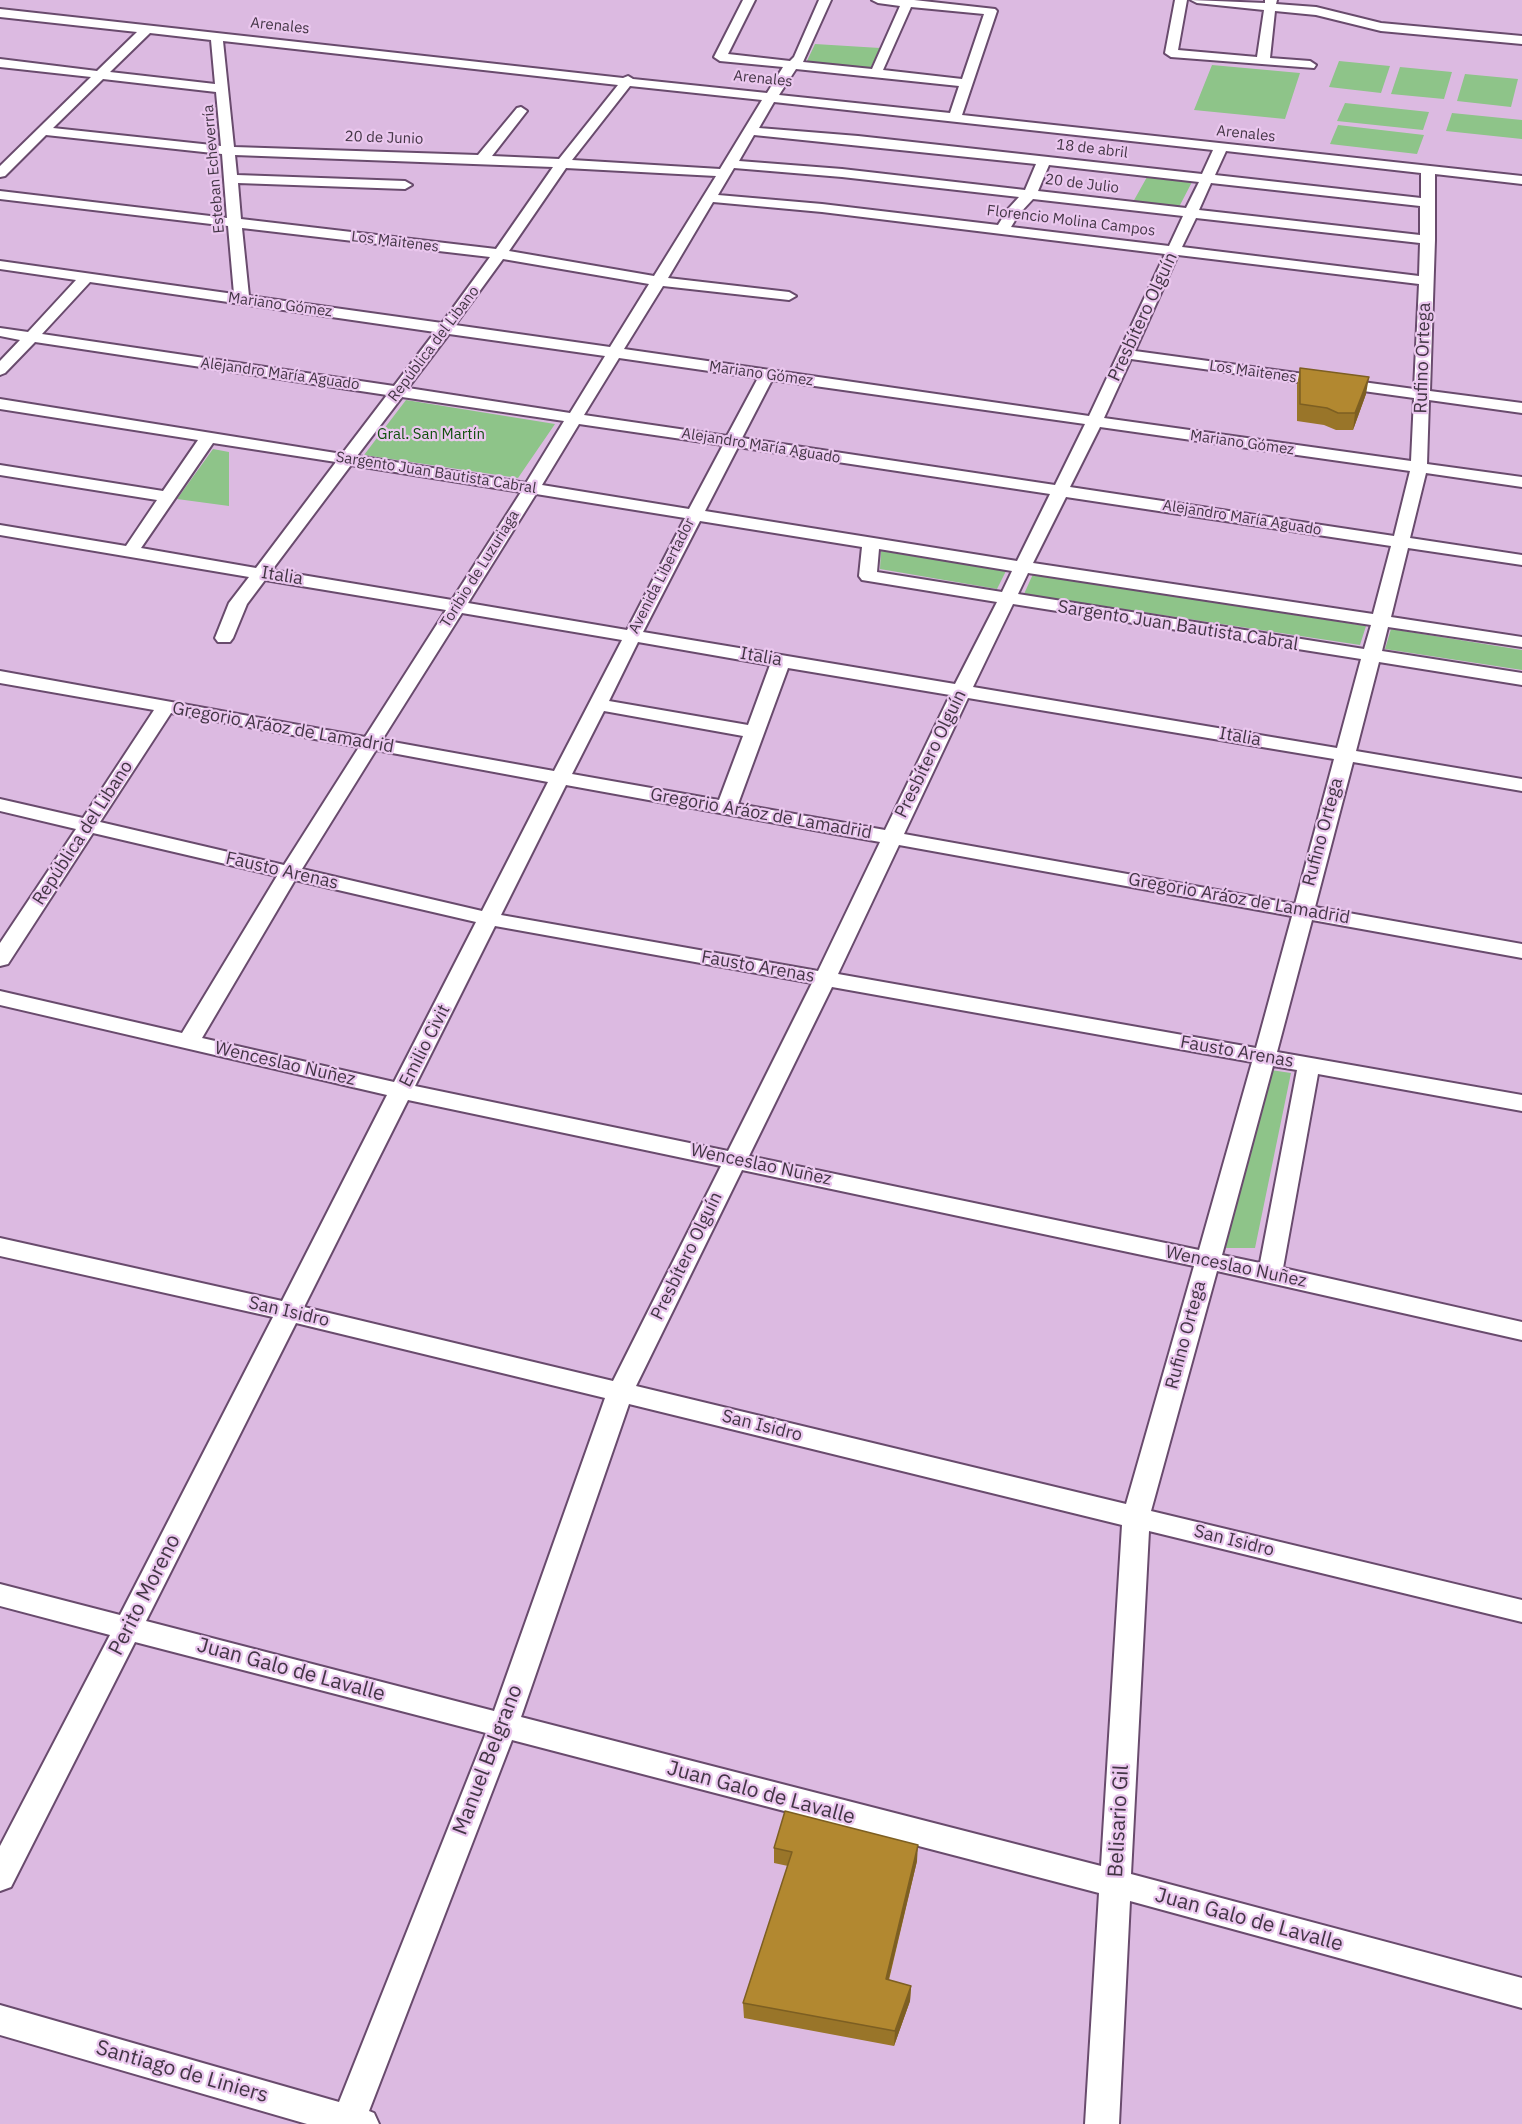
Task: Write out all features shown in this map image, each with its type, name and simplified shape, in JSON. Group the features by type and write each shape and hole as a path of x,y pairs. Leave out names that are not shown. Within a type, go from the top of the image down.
{"street":[{"path":"749,0 720,57 966,83"},
{"name":"Toribio de Luzuriaga","path":"188,1042 289,873 531,489 773,97 799,59 825,0"},
{"path":"878,0 991,11 956,117"},
{"path":"1181,0 1171,53 1310,65"},
{"path":"1197,0 1271,3 1381,27 1522,40"},
{"path":"876,73 907,3"},
{"path":"1263,61 1271,3"},
{"name":"Arenales","path":"0,13 628,80 1522,180"},
{"path":"0,173 147,29"},
{"name":"Esteban Echeverría","path":"217,36 242,299"},
{"path":"0,63 223,89"},
{"name":"República del Libano","path":"224,638 238,603 445,329 563,163 628,80"},
{"path":"482,159 521,111"},
{"name":"20 de Junio","path":"41,131 210,150 729,169"},
{"name":"18 de abril","path":"752,131 1044,160 1429,203"},
{"name":"Presbítero Olguín","path":"620,1392 825,979 962,690 1094,422 1221,147"},
{"path":"1003,230 1013,212 1030,194 1044,160"},
{"name":"20 de Julio","path":"729,169 842,173 1428,240"},
{"name":"Rufino Ortega","path":"1136,1517 1264,1056 1381,620 1419,468 1428,240 1428,170"},
{"path":"231,179 405,185"},
{"name":"Los Maitenes","path":"0,195 500,254 659,281 789,296"},
{"name":"Florencio Molina Campos","path":"711,198 822,208 1426,281"},
{"name":"Mariano Gómez","path":"0,265 1522,482"},
{"path":"0,370 87,277"},
{"name":"Alejandro María Aguado","path":"0,332 1522,560"},
{"name":"Los Maitenes","path":"1126,354 1522,408"},
{"name":"Avenida Libertador","path":"559,778 767,375"},
{"name":"Sargento Juan Bautista Cabral","path":"0,404 1022,567 1522,642"},
{"path":"131,551 209,436"},
{"path":"0,470 167,497"},
{"name":"Italia","path":"0,530 1522,785"},
{"name":"Sargento Juan Bautista Cabral","path":"872,543 868,576 1522,679"},
{"path":"726,808 781,661"},
{"name":"Gregorio Aráoz de Lamadrid","path":"0,677 1522,951"},
{"path":"596,704 755,732"},
{"name":"República del Libano","path":"0,959 166,707"},
{"name":"Emilio Civit","path":"289,1312 490,919 559,778"},
{"name":"Fausto Arenas","path":"0,805 490,919 1522,1103"},
{"name":"Wenceslao Nuñez","path":"0,998 402,1091 735,1159 1207,1260 1522,1331"},
{"path":"1270,1274 1309,1064"},
{"name":"San Isidro","path":"0,1247 289,1312 1522,1611"},
{"name":"Perito Moreno","path":"0,1877 289,1312"},
{"name":"Manuel Belgrano","path":"353,2123 503,1726 620,1392"},
{"name":"Belisario Gil","path":"1102,2124 1136,1517"},
{"name":"Juan Galo de Lavalle","path":"0,1595 1116,1884 1522,1993"},
{"name":"Santiago de Liniers","path":"0,2020 353,2123"}],"green space":[{"path":"815,44 880,48 870,69 806,63"},
{"path":"1339,61 1390,66 1381,93 1329,87"},
{"path":"1212,65 1300,73 1285,119 1194,110"},
{"path":"1400,67 1452,72 1444,99 1391,94"},
{"path":"1465,74 1518,79 1511,107 1457,101"},
{"path":"1345,103 1429,112 1423,130 1337,121"},
{"path":"1452,113 1522,120 1522,139 1446,131"},
{"path":"1338,125 1424,135 1417,154 1330,144"},
{"path":"1147,177 1192,182 1179,207 1133,202"},
{"name":"Gral. San Martín","path":"406,400 555,424 518,478 364,455"},
{"path":"213,449 229,452 229,506 177,499"},
{"path":"881,551 1006,571 997,589 880,569"},
{"path":"1033,574 1366,626 1360,645 1024,594"},
{"path":"1391,629 1522,650 1522,670 1385,649"},
{"path":"1264,1069 1291,1073 1255,1248 1211,1248"}],"building":[{"path":"1300,368 1369,377 1355,413 1338,413 1327,408 1300,404"},
{"path":"785,1811 918,1845 886,1979 911,1986 895,2031 743,2003 792,1852 774,1848"}]}
